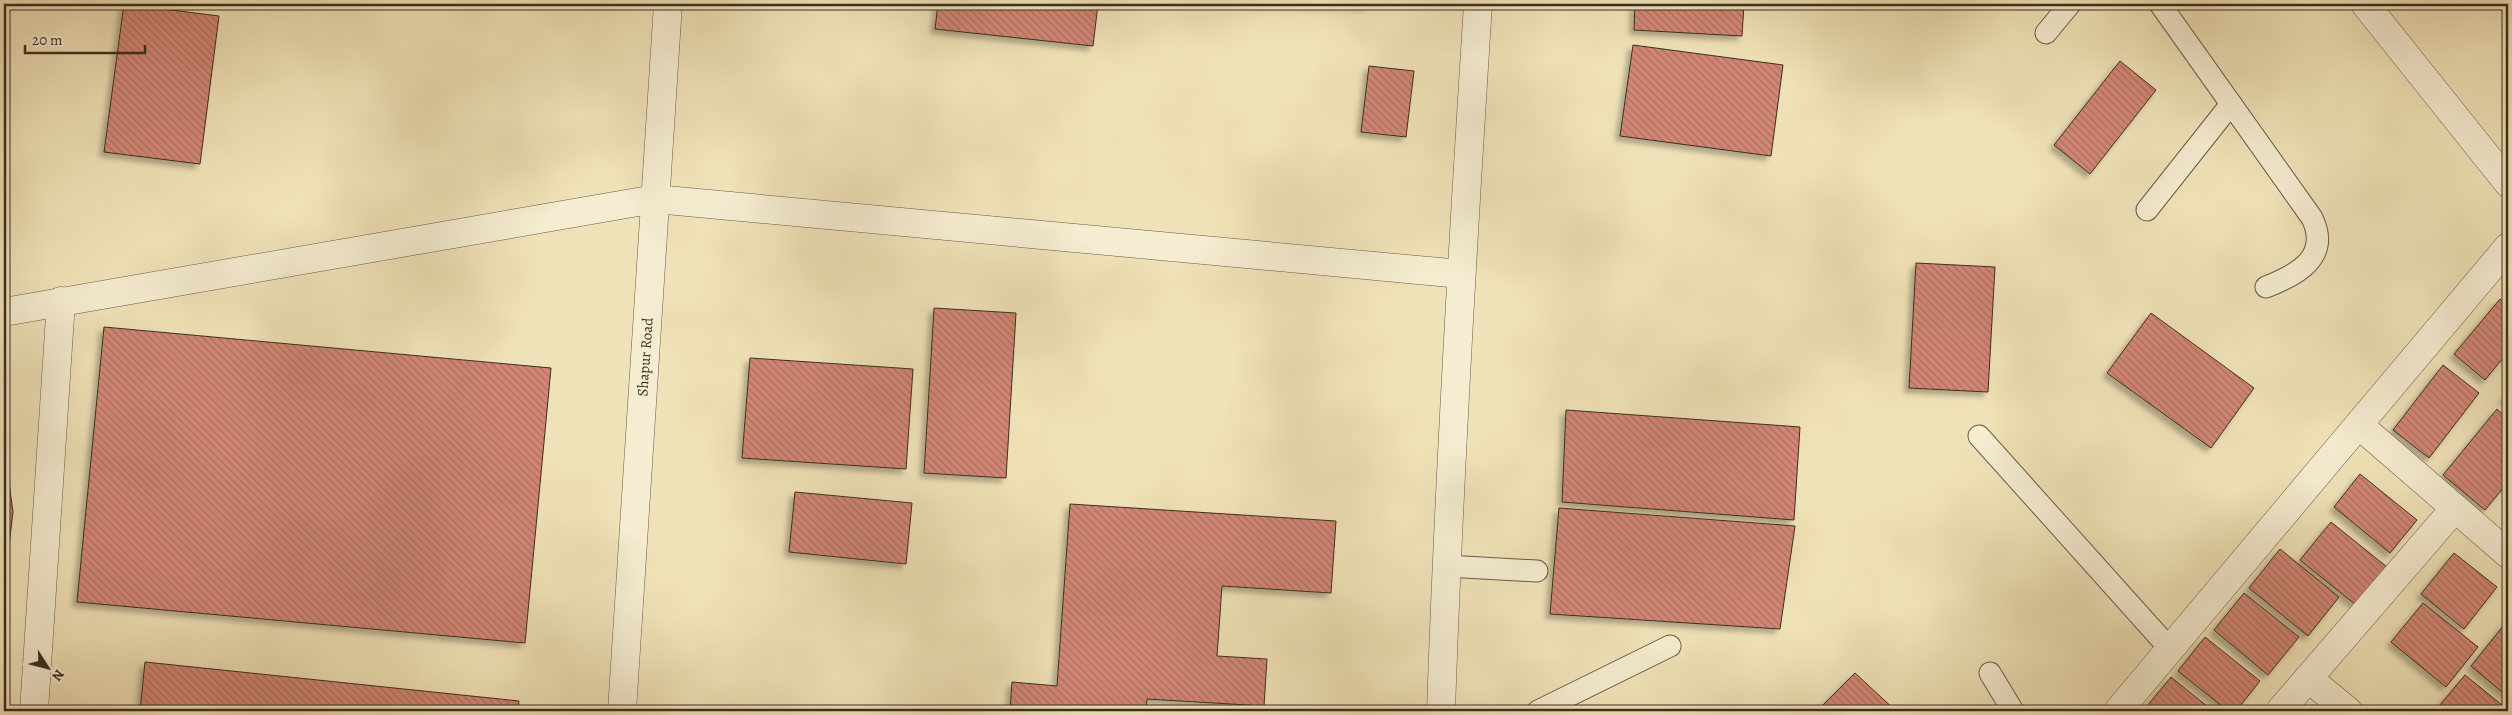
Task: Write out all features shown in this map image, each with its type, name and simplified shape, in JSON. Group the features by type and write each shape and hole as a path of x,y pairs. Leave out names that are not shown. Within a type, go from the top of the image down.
{"street":[{"name":"Shapur Road","path":"622,711 668,4"},
{"path":"1441,711 1446,566 1461,274 1478,4"},
{"path":"2365,4 2508,183"},
{"path":"4,312 655,199 1461,274"},
{"path":"2118,711 2507,253"},
{"path":"34,711 61,301"},
{"path":"2359,425 2508,554"},
{"path":"2280,711 2455,508"},
{"path":"2308,678 2348,711"}],"lane":[{"path":"2046,33 2070,4"},
{"path":"2160,4 2312,218 2318,230 2317,247 2307,264 2292,277 2266,287"},
{"path":"2147,210 2231,104"},
{"path":"1978,436 2170,649"},
{"path":"1446,566 1537,571"},
{"path":"1538,711 1670,646"},
{"path":"1990,673 2013,711"}],"building":[{"path":"124,4 219,16 200,164 104,152"},
{"path":"938,4 1098,4 1093,46 935,29"},
{"path":"1253,4 1369,4 1369,6"},
{"path":"1635,4 1744,4 1742,36 1634,30"},
{"path":"1633,45 1783,65 1771,156 1620,136"},
{"path":"2120,61 2156,90 2090,174 2054,145"},
{"path":"1369,66 1414,71 1406,137 1361,132"},
{"path":"1916,263 1995,267 1988,392 1909,388"},
{"path":"2500,299 2508,306 2508,352 2485,380 2454,354"},
{"path":"934,308 1016,313 1006,478 924,473"},
{"path":"2151,313 2254,388 2211,448 2107,373"},
{"path":"104,327 551,368 525,643 77,602"},
{"path":"750,358 913,369 906,469 742,458"},
{"path":"2443,365 2479,393 2429,458 2393,430"},
{"path":"2508,393 2508,403 2503,399"},
{"path":"2497,409 2508,419 2508,482 2485,510 2443,475"},
{"path":"1566,410 1800,427 1794,520 1562,502"},
{"path":"4,446 13,512 4,586"},
{"path":"2360,474 2417,520 2390,553 2334,507"},
{"path":"795,492 912,503 906,564 789,552"},
{"path":"1070,504 1336,521 1331,593 1222,586 1217,656 1267,659 1264,706 1147,699 1146,711 1010,711 1012,682 1057,686"},
{"path":"1559,508 1795,526 1780,629 1550,614"},
{"path":"2331,522 2387,567 2356,605 2300,560"},
{"path":"2280,549 2339,597 2308,636 2249,588"},
{"path":"2454,553 2497,587 2464,629 2421,594"},
{"path":"2244,593 2299,637 2268,675 2214,630"},
{"path":"2423,603 2478,647 2446,687 2391,642"},
{"path":"2508,620 2508,697 2471,666"},
{"path":"2205,637 2260,681 2236,711 2228,711 2178,671"},
{"path":"145,662 519,701 518,711 140,711"},
{"path":"1855,673 1896,711 1817,711"},
{"path":"2465,675 2502,705 2498,711 2435,711"},
{"path":"2171,677 2213,711 2143,711"}]}
